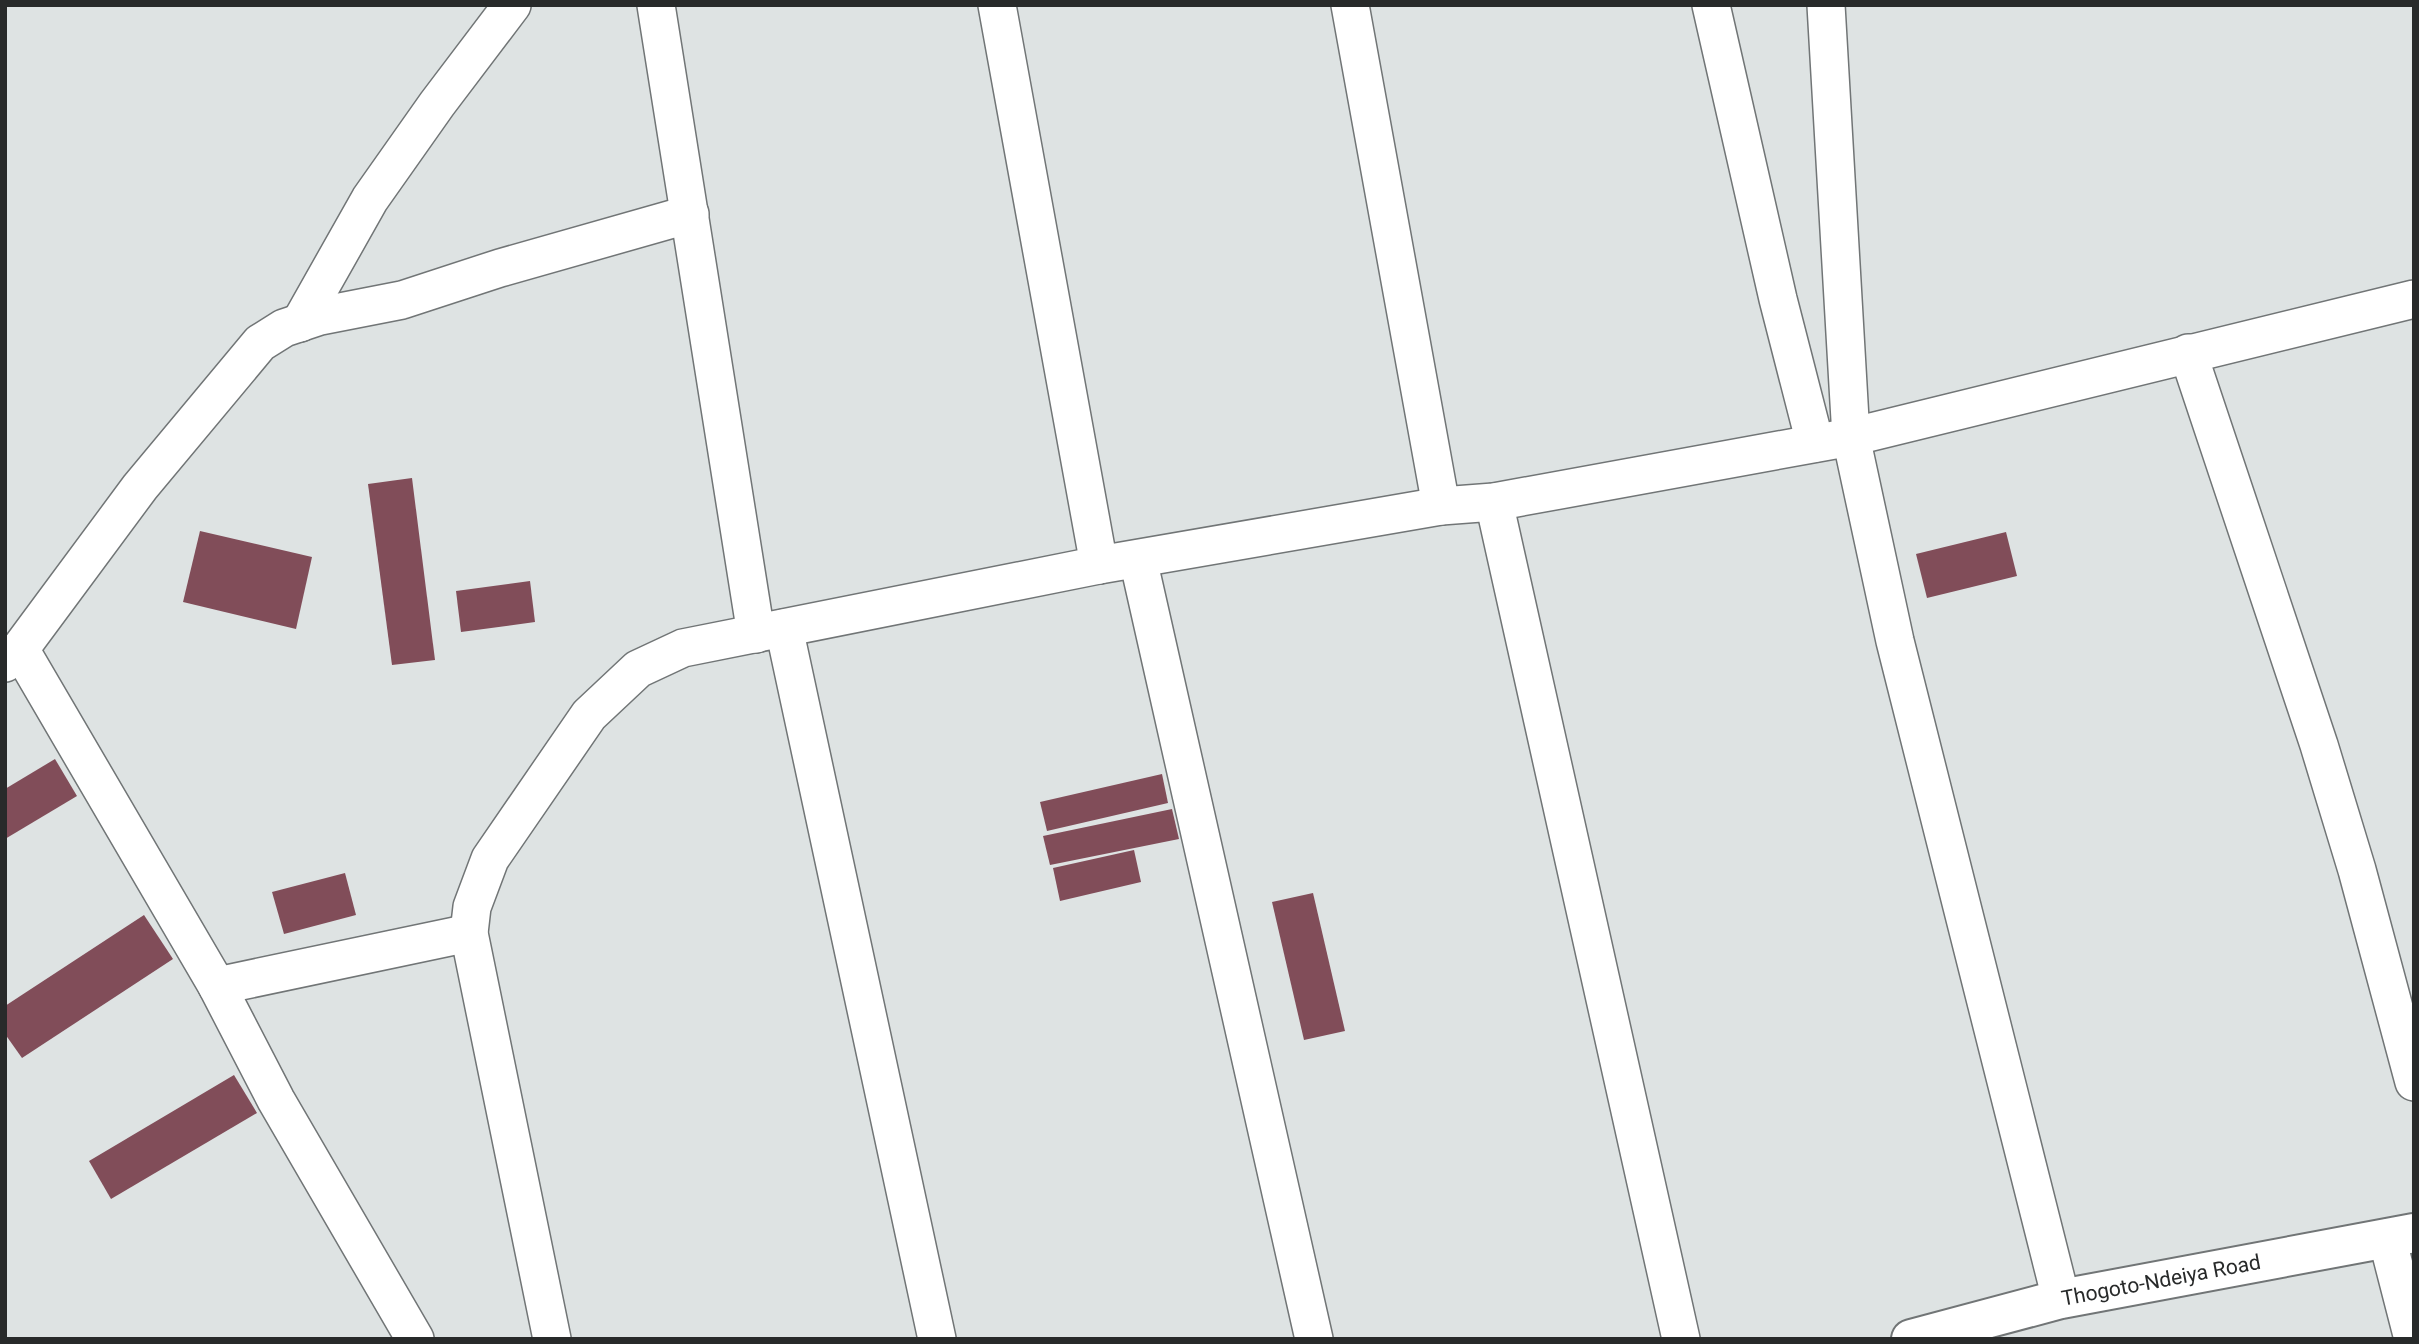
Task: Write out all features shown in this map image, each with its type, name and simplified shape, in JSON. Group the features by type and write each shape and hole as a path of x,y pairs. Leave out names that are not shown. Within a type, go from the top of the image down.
{"main road":[{"name":"Thogoto-Ndeiya Road","path":"1911,1339 2061,1300 2401,1236"}],"street":[{"path":"300,323 370,199 512,5"},
{"path":"656,5 690,214 770,631 894,1130 937,1339"},
{"path":"997,5 1099,565"},
{"path":"1350,5 1441,506"},
{"path":"1711,5 1778,299 1815,443"},
{"path":"1826,5 1851,437 1898,654 2061,1300"},
{"path":"415,1339 276,1100 218,986 12,656 140,487 260,342 274,333 320,316 402,300 500,268 690,214"},
{"path":"552,1339 469,933 472,907 490,859 589,715 638,669 683,648 1099,565 1441,506 1494,502 1851,437 2414,299"},
{"path":"2188,353 2319,745 2357,870 2414,1082"},
{"path":"1494,502 1681,1339"},
{"path":"1138,559 1314,1339"},
{"path":"218,986 469,933"},
{"path":"2401,1236 2413,1339"}],"building":[{"path":"412,478 435,660 392,665 368,484"},
{"path":"200,531 312,557 296,629 183,602"},
{"path":"2006,532 2017,576 1927,598 1916,554"},
{"path":"530,581 535,622 461,632 456,591"},
{"path":"55,759 77,796 5,839 5,789"},
{"path":"1162,774 1168,803 1047,831 1040,802"},
{"path":"1172,809 1179,839 1050,865 1043,836"},
{"path":"1134,850 1141,882 1060,901 1053,868"},
{"path":"345,873 356,915 284,934 272,892"},
{"path":"1313,893 1345,1031 1304,1040 1272,902"},
{"path":"144,915 173,959 22,1058 5,1034 5,1006"},
{"path":"234,1075 257,1113 111,1199 89,1161"}]}
